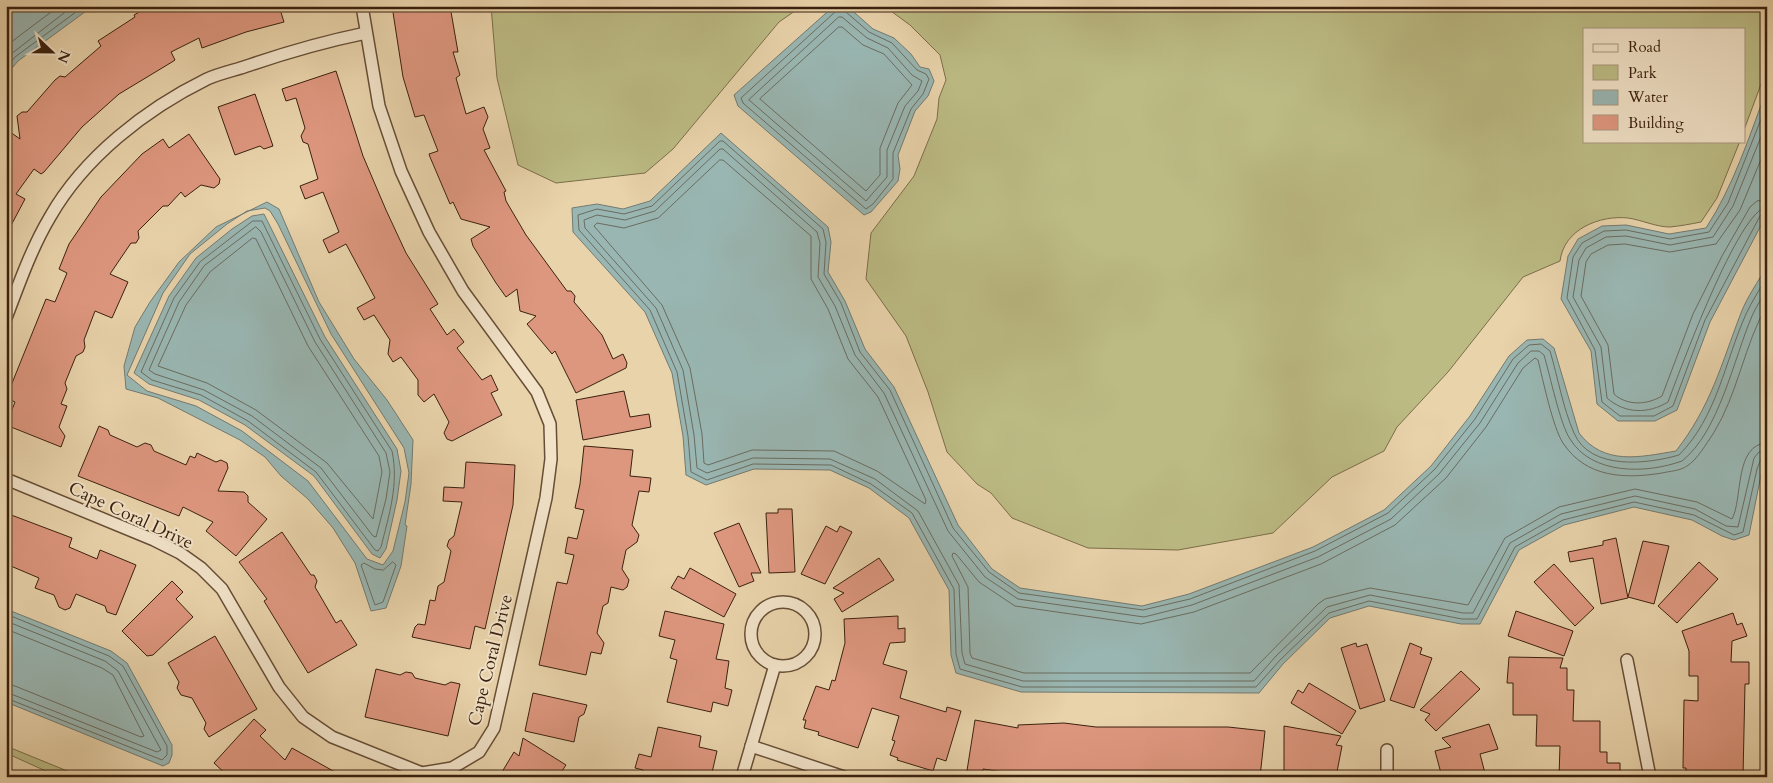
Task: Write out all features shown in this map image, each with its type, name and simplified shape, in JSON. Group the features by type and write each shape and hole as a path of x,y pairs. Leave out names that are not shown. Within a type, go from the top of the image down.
{"street":[{"name":"Cape Coral Drive","path":"6,479 154,540 180,553 201,568 222,589 279,687 303,717 332,737 422,773 452,768 479,752 494,728 546,498 552,459 550,424 538,392 463,291 425,223 401,171 379,106 362,6"},
{"path":"6,318 30,257 50,216 80,176 119,137 163,104 208,79 278,56 366,33"},
{"path":"776,603 796,605 812,619 815,640 811,650 800,661 786,666 775,666 762,658 753,645 753,624 762,611 776,603"},
{"path":"1627,660 1650,777"},
{"path":"742,777 775,666"},
{"path":"751,746 844,777"},
{"path":"1387,750 1387,777"}],"green space":[{"path":"491,6 802,6 779,22 673,149 645,173 556,183 518,165 497,78"},
{"path":"884,6 1767,6 1767,68 1746,125 1746,28 1583,28 1583,142 1740,142 1717,198 1701,222 1670,227 1628,218 1617,218 1606,219 1585,226 1568,240 1560,261 1523,277 1448,372 1397,427 1384,451 1332,477 1273,533 1178,550 1088,548 1012,518 991,493 977,484 947,452 928,392 906,336 866,279 871,233 914,176 937,119 939,98 946,80 940,55 910,25"},
{"path":"6,746 82,777 59,777 6,753"}],"water":[{"path":"6,6 93,6 18,61 6,75"},
{"path":"834,6 847,6 873,29 894,38 911,54 920,67 929,69 934,81 928,96 915,111 898,155 900,169 898,181 871,212 864,215 738,106 734,95"},
{"path":"1767,89 1767,214 1710,322 1677,410 1655,421 1618,421 1597,404 1591,351 1561,299 1568,256 1578,239 1602,226 1626,225 1669,234 1706,228 1733,178"},
{"path":"721,133 828,227 831,242 828,272 845,301 865,349 894,387 958,525 992,569 1020,588 1142,606 1189,594 1313,547 1384,510 1431,466 1470,416 1509,356 1527,340 1543,339 1554,348 1579,433 1589,443 1600,451 1623,457 1676,451 1707,401 1743,307 1767,266 1767,455 1762,470 1749,535 1734,540 1722,536 1692,520 1634,507 1564,525 1519,550 1480,624 1461,624 1369,606 1330,618 1283,664 1259,693 1021,692 956,673 951,655 949,590 909,518 869,488 830,470 754,469 706,485 686,475 683,436 672,373 645,312 573,232 572,208 597,204 623,209 650,201"},
{"path":"267,202 279,209 319,302 354,359 387,400 413,440 411,484 405,525 407,526 401,566 386,608 371,611 355,563 333,528 308,499 281,476 265,457 240,440 158,398 126,389 124,366 135,327 150,302 179,262 216,227 242,214 190,254 163,293 127,375 147,391 196,406 242,431 308,481 367,559 383,565 393,551 405,502 409,473 404,448 331,334 270,211 265,208 249,211"},
{"path":"264,214 325,337 397,449 401,471 397,500 386,549 380,558 372,554 314,476 245,425 199,400 149,384 134,373 169,296 196,258 232,229 252,216"},
{"path":"6,609 111,651 127,663 172,745 172,755 169,763 163,766 6,702"}],"building":[{"path":"150,6 279,6 284,22 246,32 202,48 199,38 171,52 175,60 119,94 82,127 44,172 41,174 34,169 16,194 25,199 6,235 6,129 20,139 17,116 22,112 27,112 55,80 60,76 65,77 101,46 98,41"},
{"path":"392,6 450,6 458,52 453,52 460,75 456,78 466,114 484,107 488,117 483,129 490,148 484,150 506,191 504,192 506,201 526,235 567,291 571,291 575,296 574,302 602,335 613,359 623,354 627,363 626,368 576,393 555,351 552,354 527,324 536,316 520,311 517,289 506,297 496,283 473,246 471,239 490,227 461,219 453,202 450,204 430,157 429,154 438,151 424,115 415,117 403,77"},
{"path":"336,71 363,156 386,210 406,253 438,304 430,309 447,335 454,329 464,342 457,348 482,380 491,375 498,390 491,393 502,415 452,441 447,439 444,433 449,422 434,394 424,402 418,395 418,380 401,357 393,362 388,354 390,340 374,315 364,320 357,308 375,298 346,244 329,253 323,240 339,232 323,192 305,199 300,186 318,179 308,144 303,142 301,136 305,128 296,98 286,101 282,89"},
{"path":"255,94 273,146 264,149 260,146 235,155 218,107"},
{"path":"189,134 220,179 219,184 214,188 201,185 185,197 181,192 168,206 163,206 138,231 139,238 136,243 131,243 110,274 128,282 112,318 95,311 84,340 85,347 83,352 76,356 65,383 67,389 61,404 67,406 59,427 65,436 61,447 6,425 15,402 6,398 46,299 55,302 67,273 59,269 69,244 101,197 142,154 163,139 169,148"},
{"path":"624,391 630,417 649,414 651,427 583,440 576,400"},
{"path":"99,426 108,430 110,435 137,447 145,443 151,445 154,451 186,465 190,456 195,458 197,453 216,462 221,460 227,463 228,468 218,491 244,492 248,496 248,502 267,519 236,556 206,531 213,522 183,507 179,516 78,476"},
{"path":"584,446 633,450 630,476 651,478 649,492 639,491 632,525 639,535 637,542 626,550 622,569 629,580 627,587 623,590 611,587 608,603 603,606 597,633 604,643 601,654 591,652 586,675 539,665 557,582 567,584 574,555 565,553 568,537 577,539 584,510 575,508 580,484"},
{"path":"466,462 515,465 513,505 485,629 475,626 470,649 412,637 418,624 425,625 430,600 435,601 438,586 444,582 451,551 447,546 449,540 454,536 462,502 443,501 444,487 464,488"},
{"path":"778,509 792,509 795,572 769,573 766,513 778,513"},
{"path":"6,513 72,538 69,547 97,559 100,550 136,565 116,615 107,612 105,606 76,594 70,608 65,610 59,607 54,595 35,588 39,578 6,564"},
{"path":"739,523 761,573 751,573 754,581 739,587 714,533"},
{"path":"826,526 837,532 840,526 852,532 825,584 801,574"},
{"path":"282,532 311,575 314,575 317,581 315,587 336,623 341,620 357,645 308,673 264,601 267,599 239,562"},
{"path":"1616,538 1628,598 1601,604 1593,558 1570,562 1568,552 1603,545 1603,541"},
{"path":"1643,541 1669,546 1654,604 1628,597"},
{"path":"879,558 894,580 842,612 834,599 844,593 833,588"},
{"path":"1699,562 1718,579 1677,623 1658,606"},
{"path":"1554,564 1594,608 1575,626 1534,582"},
{"path":"690,568 736,594 724,617 671,588 678,576 684,579"},
{"path":"172,581 183,592 176,599 193,617 153,655 147,656 122,631"},
{"path":"665,611 724,624 716,659 729,661 725,688 732,690 728,706 713,702 711,712 667,702 677,660 670,658 675,640 659,636"},
{"path":"1516,611 1573,631 1564,656 1508,636"},
{"path":"1733,613 1737,625 1742,623 1747,636 1732,641 1731,662 1749,662 1749,684 1745,684 1743,777 1701,777 1701,774 1686,774 1686,768 1683,768 1684,700 1698,701 1698,676 1689,676 1689,651 1682,631"},
{"path":"898,616 898,629 905,628 905,642 890,643 883,664 907,671 900,698 946,712 947,707 961,711 946,761 937,758 933,771 897,760 898,758 890,755 895,741 892,740 899,716 872,708 858,748 818,735 819,732 804,728 806,720 803,720 816,686 829,690 832,680 835,681 845,643 844,619"},
{"path":"215,636 257,709 209,737 204,729 206,723 192,698 181,695 177,688 179,682 168,663"},
{"path":"1356,643 1357,647 1367,644 1385,701 1360,709 1341,648"},
{"path":"1410,643 1422,648 1420,654 1432,658 1414,708 1390,700"},
{"path":"1509,657 1563,658 1560,668 1567,668 1567,690 1574,690 1573,721 1600,721 1600,752 1607,752 1607,763 1620,763 1620,777 1559,777 1560,746 1536,746 1537,715 1513,715 1513,683 1507,683"},
{"path":"376,669 400,675 406,672 412,673 415,678 445,685 451,682 460,684 448,736 365,717"},
{"path":"1461,671 1480,689 1436,731 1425,720 1430,714 1420,710"},
{"path":"1309,683 1356,711 1342,734 1291,703 1298,690 1303,693"},
{"path":"533,693 587,705 584,714 579,717 574,742 525,731"},
{"path":"254,719 266,730 260,736 285,760 292,748 344,777 229,777 214,763"},
{"path":"975,720 1018,728 1018,725 1064,723 1096,727 1228,727 1265,731 1260,777 1211,777 1211,773 1186,772 1186,777 1004,777 1004,772 983,769 982,777 966,777"},
{"path":"1489,724 1498,749 1480,754 1486,777 1442,777 1435,751 1451,747 1442,738"},
{"path":"1284,726 1341,736 1336,745 1342,746 1336,777 1284,777"},
{"path":"658,727 701,736 699,747 717,751 711,777 641,777 643,770 635,768 639,754 651,757"},
{"path":"523,738 566,765 558,777 499,777 514,752 519,756"}]}
